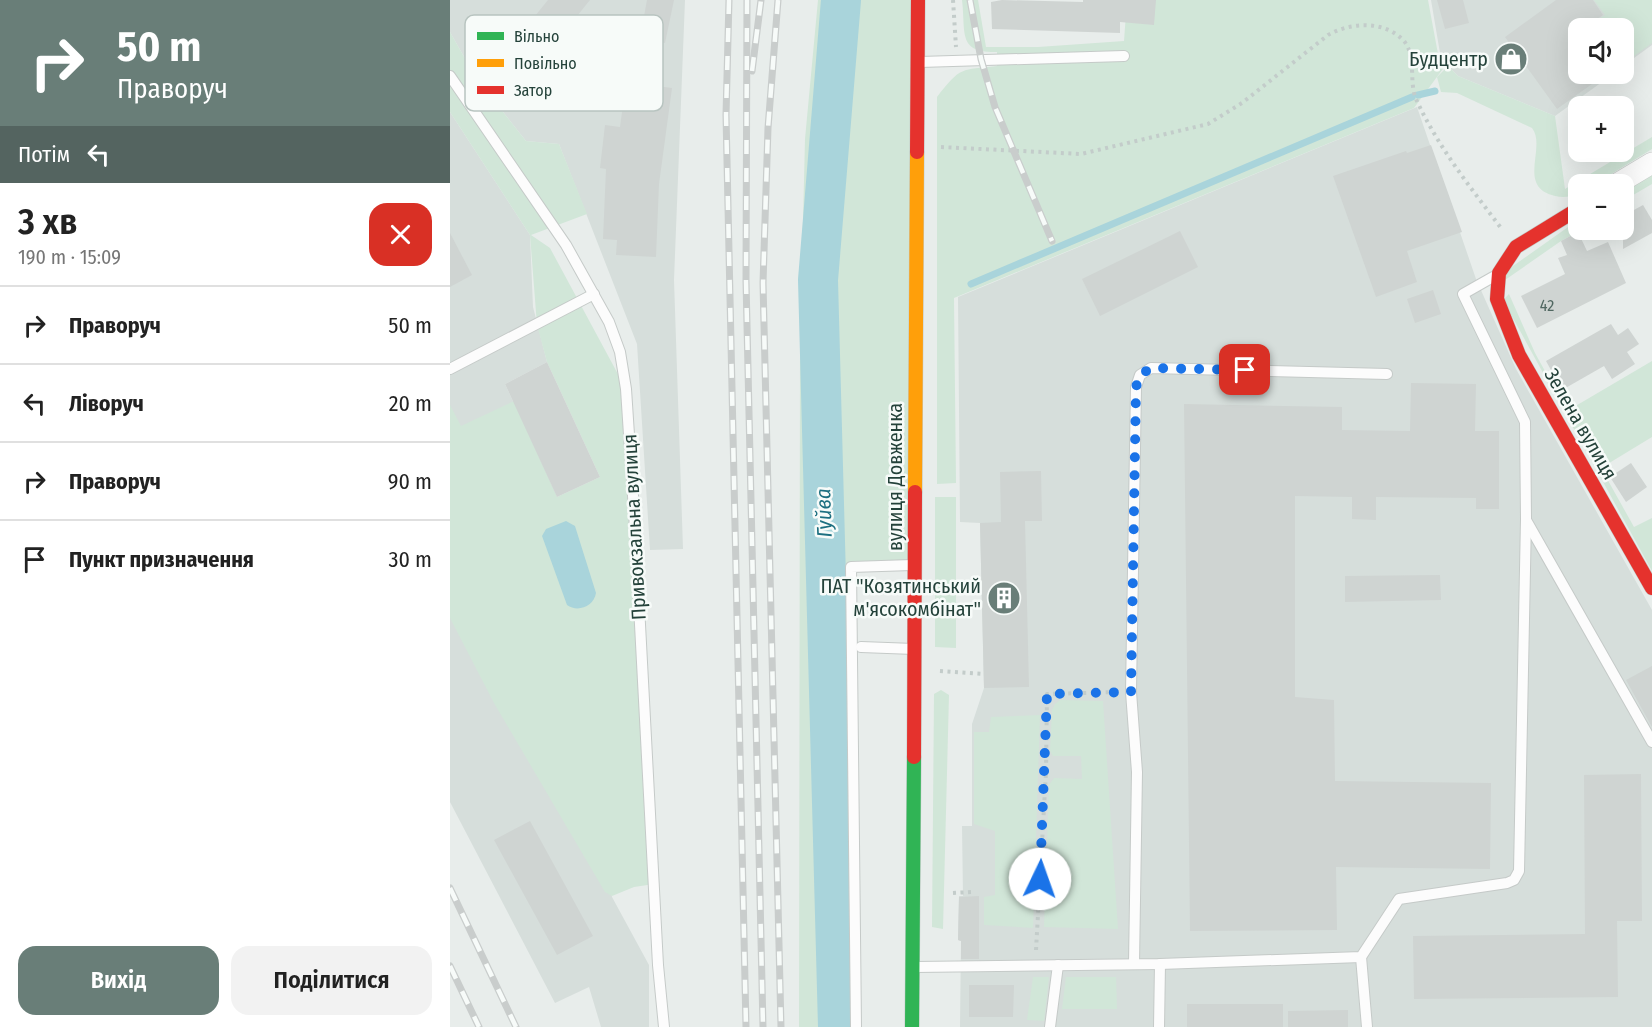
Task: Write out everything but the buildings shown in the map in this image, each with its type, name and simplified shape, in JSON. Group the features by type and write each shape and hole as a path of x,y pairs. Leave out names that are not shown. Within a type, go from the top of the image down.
{"street":[{"name":"вулиця Довженка","path":"914,649 918,0"},
{"path":"1634,174 1652,163"},
{"path":"1499,273 1516,247 1568,214"},
{"name":"Зелена вулиця","path":"1499,273 1496,291 1499,310 1519,355 1652,588"},
{"path":"912,1027 914,681"}],"lane":[{"path":"917,63 1124,56"},
{"name":"Привокзальна вулиця","path":"450,76 465,98"},
{"name":"Привокзальна вулиця","path":"474,111 566,245 594,294 620,352 626,389 658,965 664,1027"},
{"path":"1368,1027 1361,957 1399,899 1508,883 1514,880 1519,871 1526,519 1525,422 1463,294 1499,273"},
{"path":"450,369 594,294"},
{"path":"1134,964 1137,772 1131,692 1136,387 1140,375 1151,368 1387,374"},
{"path":"1526,519 1652,742"},
{"path":"856,1027 851,567 914,565"},
{"path":"861,647 914,649 914,681"},
{"path":"912,1027 913,728"},
{"path":"912,967 1160,964 1361,957"},
{"path":"1159,1027 1160,964"},
{"path":"1050,1027 1058,965"}],"path":[{"path":"953,0 956,42 954,61"},
{"path":"916,145 1023,153 1081,154 1208,124 1242,103 1328,34 1341,27 1371,26 1401,38 1409,49 1414,92 1438,140 1449,160 1516,247"},
{"path":"1035,965 1046,771 1047,694 1131,692"},
{"path":"953,893 971,892"}],"shaded area":[{"path":"450,0 685,0 674,280 683,549 650,550 637,344 559,144 526,141 502,111 663,111 663,15 465,15 465,59 450,32"},
{"name":"Будцентр","path":"1431,0 1652,0 1652,45 1634,58 1634,18 1568,18 1568,84 1599,84 1583,96 1568,96 1568,107 1555,116 1458,76 1440,53"},
{"path":"1417,107 1476,279 1516,369 1652,610 1652,1027 960,1027 961,941 958,940 959,896 963,896 962,826 972,826 972,724 984,688 980,523 960,522 958,297"},
{"path":"450,112 530,235 533,307 547,362 505,384 557,497 612,897 649,965 649,1027 601,1027 589,987 555,1003 450,802"}],"green space":[{"path":"818,0 918,0 914,565 851,567 856,1027 799,1027 800,345 805,139"},
{"path":"962,0 978,0 986,47 1038,47 1124,41 1127,0 1428,0 1438,54 1445,66 1414,108 954,298 956,483 937,484 937,97 962,71 997,66 997,52 975,49 969,45 964,31"},
{"path":"1594,0 1652,0 1652,43 1634,56 1634,18 1601,18 1605,15"},
{"path":"450,32 465,59 465,111 502,111 526,141 559,144 587,214 531,235 550,248 626,389 654,884 634,887 612,896 605,892 494,703 450,618 450,405 461,426 514,401 557,497 600,477 547,362 537,325 530,235 450,112"},
{"path":"1448,66 1458,76 1555,116 1568,197 1555,196 1543,191 1537,184 1534,166 1536,136 1532,128 1457,93 1441,92 1437,77"},
{"path":"1652,137 1652,149 1634,160 1634,148"},
{"path":"1610,162 1631,162 1611,174 1590,174"},
{"path":"1652,175 1652,184 1634,195 1634,186"},
{"path":"1568,227 1568,237 1505,280 1506,271"},
{"path":"1509,294 1535,353 1567,411 1652,361 1652,437 1601,468 1634,527 1652,518 1652,571 1503,300"},
{"path":"935,497 956,497 956,648 935,647"},
{"path":"941,690 949,695 943,929 932,927 934,694"},
{"path":"1060,700 1103,701 1118,929 1044,927 1049,785 1054,778 1082,779 1081,756 1053,756 1050,751 1052,710"},
{"path":"1040,715 1033,928 984,925 984,897 995,895 995,831 974,824 974,732 989,732 991,717"},
{"path":"1033,977 1049,977 1044,1021 1027,1020"},
{"path":"1066,977 1116,977 1117,1009 1062,1009"}],"water":[{"path":"566,521 575,526 596,593 589,605 580,608 567,605 542,536 546,529"}],"waterway":[{"name":"Гуйва","path":"838,1027 818,280 841,0"},
{"path":"1418,95 1435,91"},
{"path":"971,284 1412,97"}],"railway":[{"path":"729,0 726,115 746,1027"},
{"path":"747,0 746,281 763,1027"},
{"path":"752,71 761,0"},
{"path":"778,0 768,128 763,283 781,1027"},
{"path":"970,0 981,59 995,107 1052,241"},
{"path":"450,888 516,1027"},
{"path":"450,966 479,1027"}],"traffic: fast":[{"path":"912,1027 914,757"}],"traffic: slow":[{"path":"915,492 917,152"}],"traffic: jam":[{"path":"917,152 918,0"},
{"path":"1568,215 1516,247 1499,273 1497,299 1519,355 1652,588"},
{"path":"914,757 915,492"}],"place":[{"name":"Будцентр","path":"1511,59"},
{"name":"ПАТ \"Козятинський м'ясокомбінат\"","path":"1004,598"}],"route":[{"path":"1040,879 1046,771 1047,694 1131,692 1136,387 1140,375 1151,368 1245,370"}]}
